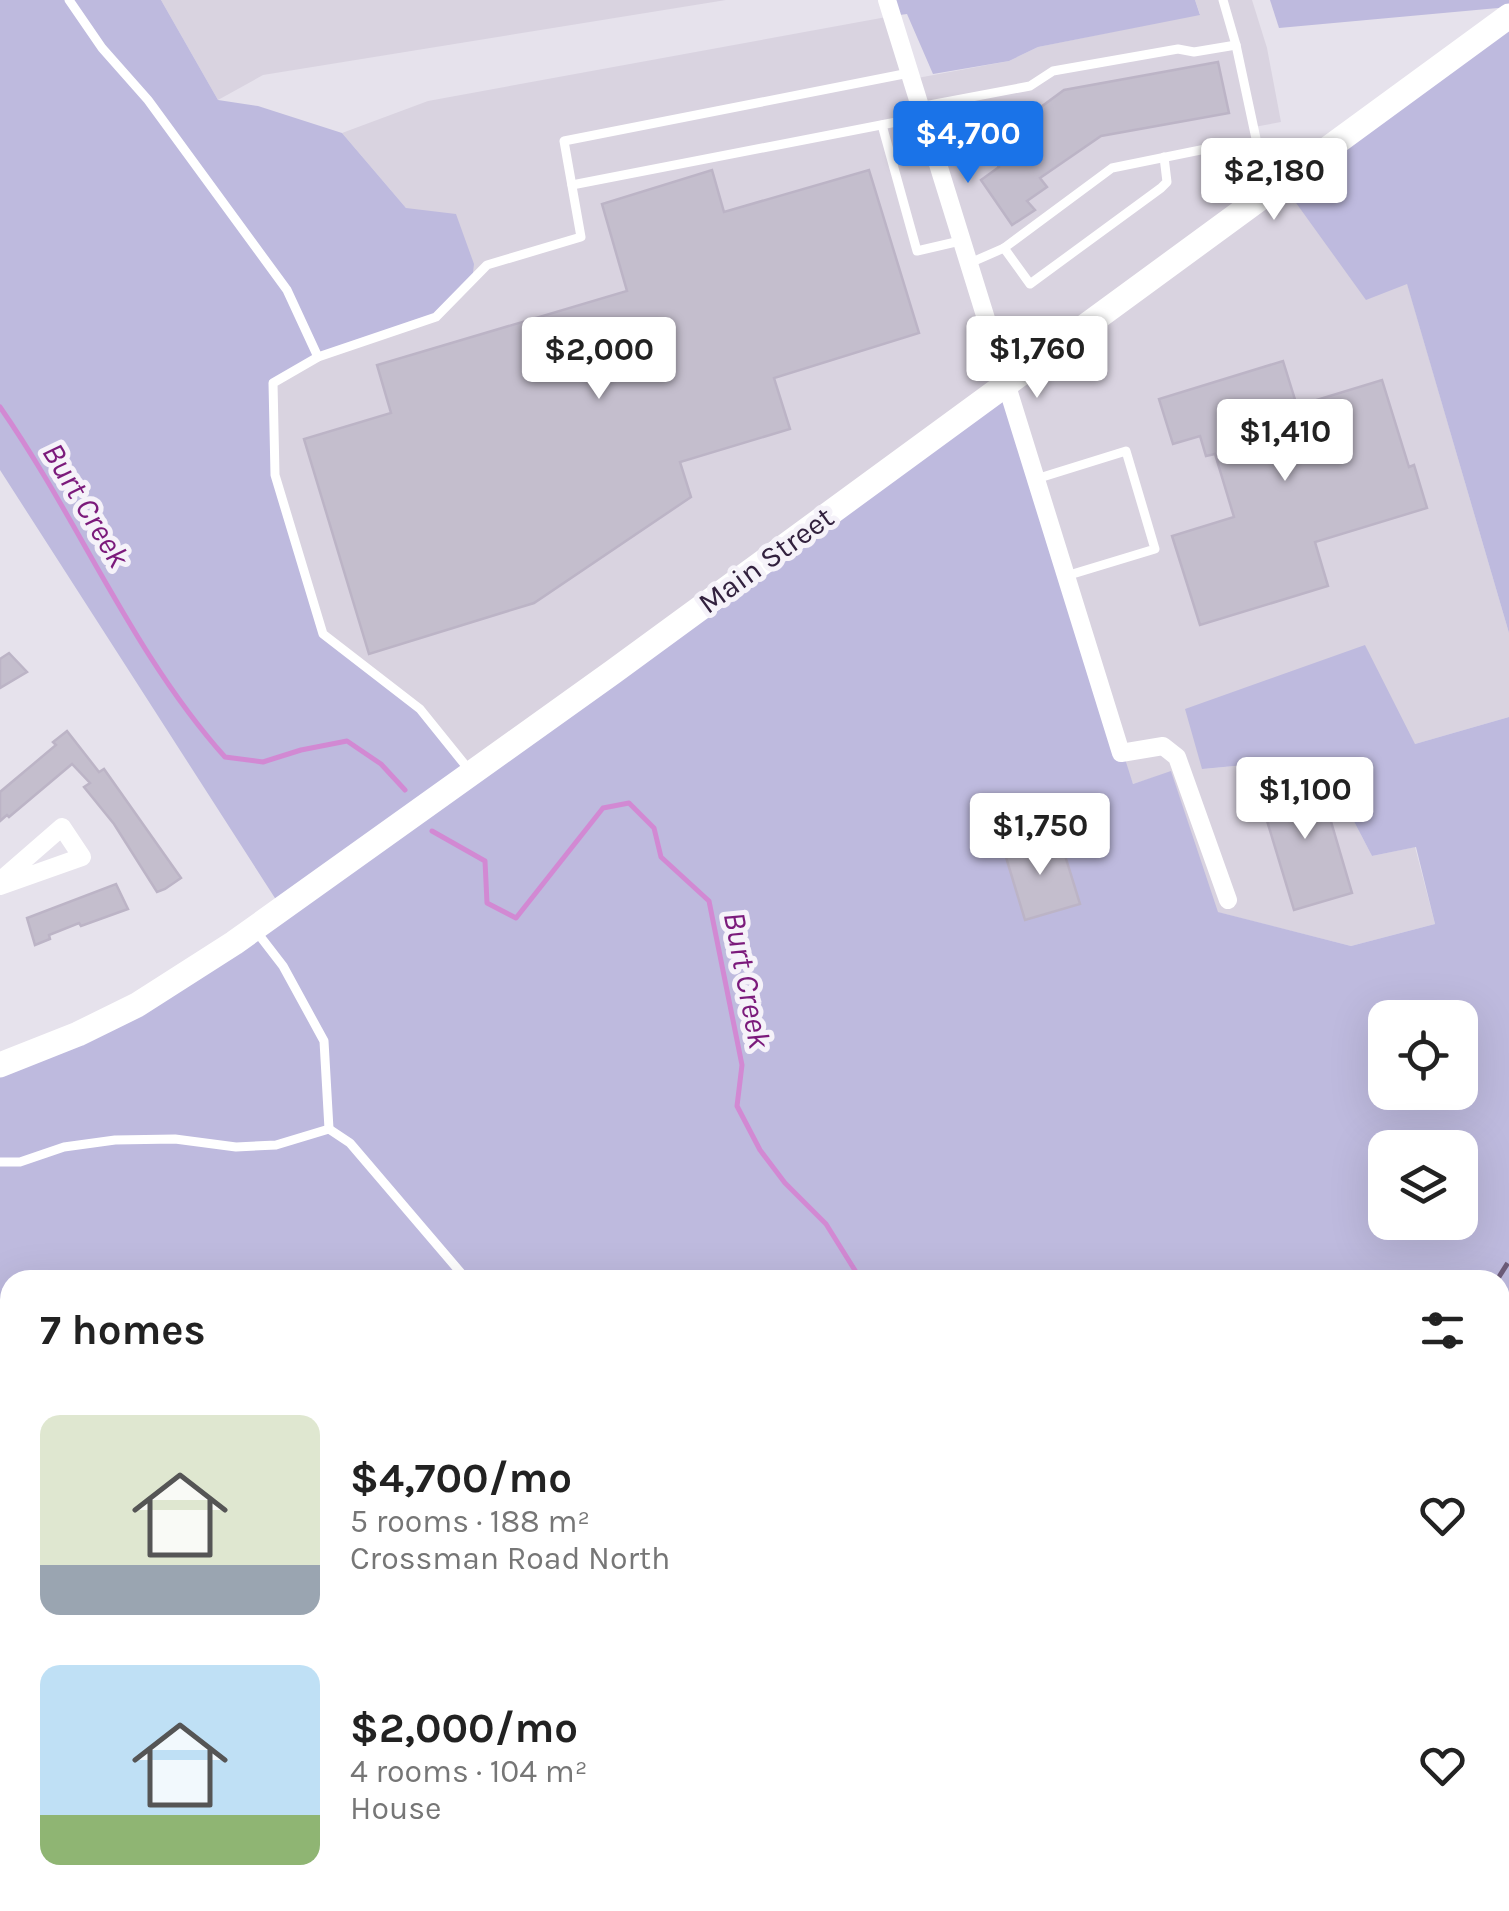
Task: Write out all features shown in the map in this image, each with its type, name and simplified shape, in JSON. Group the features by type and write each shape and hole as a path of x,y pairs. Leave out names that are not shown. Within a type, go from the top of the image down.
{"main road":[{"name":"Main Street","path":"0,1065 138,1005 255,928 1509,16"}],"street":[{"path":"887,0 1121,753 1164,746 1177,757 1228,900"}],"lane":[{"path":"69,0 102,48 148,100 287,290 318,357"},
{"path":"1223,0 1258,148 1282,182"},
{"path":"572,185 882,125 1030,86 1053,71 1178,49 1194,52 1236,44"},
{"path":"472,773 420,709 323,634 275,476 273,383 318,357 436,317 487,265 582,237 564,141 909,73"},
{"path":"882,125 917,251 960,240"},
{"path":"967,264 1004,248 1112,168 1230,144 1258,148"},
{"path":"1004,248 1030,284 1161,188 1167,182 1164,157"},
{"path":"1036,479 1126,451 1156,550 1066,576"},
{"path":"255,928 283,966 324,1042 329,1129"},
{"path":"0,1162 20,1162 64,1147 115,1140 175,1139 236,1147 276,1145 329,1129"},
{"path":"329,1129 350,1144 459,1270"}],"shaded area":[{"path":"0,0 161,0 218,100 258,106 342,133 406,208 456,214 474,264 472,281 436,317 318,357 273,383 275,475 323,634 420,709 471,772 1006,385 1133,784 1171,771 1218,912 1351,946 1435,924 1416,847 1372,856 1321,758 1202,769 1185,709 1365,645 1415,744 1509,717 1509,1270 0,1270 0,1062 137,1005 282,909 0,470"},
{"path":"161,0 726,0 263,75 218,100"},
{"path":"887,0 1195,0 1200,15 1038,47 1009,61 933,74 907,14 892,16"},
{"path":"1195,0 1252,0 1267,48 1281,122 1254,127 1258,148 1281,182 1407,283 1509,633 1509,717 1415,744 1202,769 1321,758 1372,856 1415,847 1435,924 1351,946 1217,912 1171,772 1133,784 1121,753 471,773 323,634 275,475 273,383 406,208 342,133 428,101 892,16 912,79 1009,61 1038,47 1200,14"},
{"path":"1270,0 1509,0 1509,7 1279,28"},
{"path":"1509,16 1509,633 1407,284 1366,300 1281,182"}],"building":[{"path":"1218,62 1229,113 1101,136 1040,178 1047,187 1027,201 1035,210 1012,225 981,180 999,167 979,137 999,121 1007,132 1064,90"},
{"path":"712,170 724,212 869,170 919,333 774,378 790,429 680,462 691,497 534,603 369,654 304,439 391,413 377,365 627,291 602,204"},
{"path":"1283,361 1297,406 1382,380 1409,467 1414,465 1427,508 1315,542 1328,586 1200,625 1172,536 1234,517 1215,454 1206,456 1200,436 1173,444 1159,399"},
{"path":"9,653 27,672 0,688 0,659"},
{"path":"67,731 99,772 104,769 181,878 157,892 114,824 84,787 90,783 72,764 0,821 0,792"},
{"path":"1317,774 1352,893 1294,910 1258,791"},
{"path":"1032,834 1038,856 1063,849 1080,904 1025,920 1002,844"},
{"path":"116,884 128,909 81,926 79,923 35,945 27,918"}],"waterway":[{"name":"Burt Creek","path":"0,407 162,674 225,757 263,762 347,741 381,764 405,790"},
{"name":"Burt Creek","path":"432,831 485,861 487,903 516,918 603,808 629,803 654,828 661,857 709,901 742,1065 737,1106 760,1150 785,1183 826,1224 855,1270"}],"railway":[{"path":"1503,1270 1509,1261"}]}
